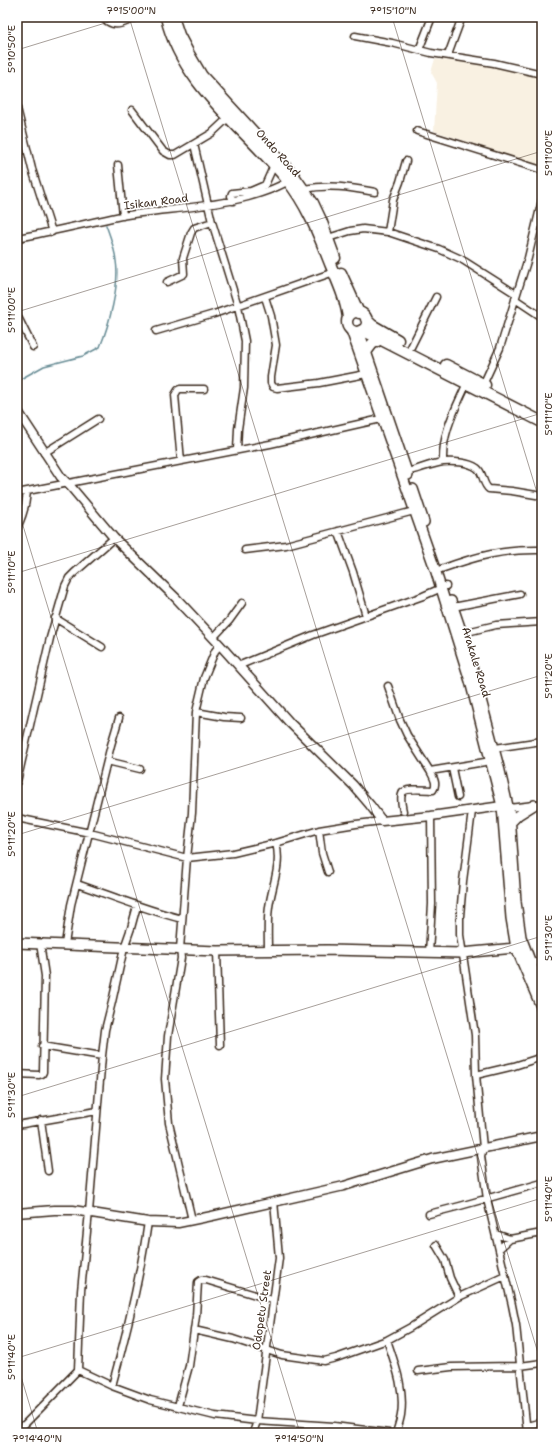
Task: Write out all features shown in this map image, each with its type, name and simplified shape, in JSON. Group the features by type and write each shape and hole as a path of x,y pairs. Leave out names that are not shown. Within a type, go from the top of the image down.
{"main road":[{"name":"Ondo Road","path":"166,17 173,38 189,70 229,117 274,165 303,189 313,203 344,280 362,316"},
{"name":"Ondo Road","path":"173,17 179,35 202,76 291,179 308,212 334,272 348,318"},
{"path":"542,415 482,387 467,383 381,339 357,330 347,325 348,318 352,313 362,316 390,337 411,347 482,387 542,422"},
{"path":"357,330 366,325 362,316"},
{"name":"Arakale Road","path":"357,330 366,374 414,511 443,587 495,748 505,807 511,881 521,937 530,963 542,988"},
{"name":"Arakale Road","path":"357,330 441,569 443,587 463,633 491,761 511,822 510,918 516,948 542,1009"},
{"path":"366,352 372,344 381,339"},
{"path":"511,822 518,815 538,805"},
{"path":"17,943 217,951 328,950 462,953 516,948"}],"street":[{"path":"101,17 112,24 119,24 138,17"},
{"path":"419,50 432,17"},
{"path":"448,56 462,17"},
{"path":"355,36 448,56 494,63 542,74"},
{"path":"17,108 32,169 52,232"},
{"path":"132,110 163,151 175,155 212,132 229,117"},
{"path":"417,131 542,170"},
{"path":"194,144 212,222 238,306 246,341 244,388 238,429 237,450"},
{"path":"388,232 393,200 406,161"},
{"path":"118,165 123,216"},
{"path":"233,201 231,194 251,191 265,185 274,165"},
{"name":"Isikan Road","path":"17,238 52,232 123,216 208,206 233,201 266,191 291,179"},
{"path":"303,189 320,186 334,186 376,192"},
{"path":"482,387 500,348 534,234 542,200"},
{"path":"167,282 184,274 183,258 194,228 212,222"},
{"path":"328,238 350,231 363,229 388,232 439,249 462,259 542,317"},
{"path":"534,234 542,235"},
{"path":"156,331 238,306 334,272"},
{"path":"265,297 271,316 276,345 270,383 273,387 277,388 320,383 366,374"},
{"path":"411,347 436,297"},
{"path":"17,315 33,347"},
{"path":"443,462 442,448 449,422 467,383"},
{"path":"181,461 175,395 180,389 204,389"},
{"path":"17,410 61,477 114,538 176,598 290,723 353,785 382,821"},
{"path":"44,453 98,419"},
{"path":"17,493 331,431 381,419"},
{"path":"407,472 443,462 468,464 476,467 481,473 486,487 489,489 542,496"},
{"path":"17,528 24,514 27,492"},
{"path":"245,550 286,544 414,511"},
{"path":"338,531 353,572 366,616"},
{"path":"17,782 55,618 65,586 69,578 114,538"},
{"path":"441,569 490,553 542,550"},
{"path":"238,666 313,635 423,596 443,587"},
{"path":"453,607 520,594"},
{"path":"213,638 229,621 242,603"},
{"path":"55,618 102,647"},
{"path":"463,633 496,625 542,622"},
{"path":"192,1220 169,1123 165,1079 168,1036 181,958 180,949 182,920 192,813 196,712 204,678 215,651 220,645"},
{"path":"388,686 407,735 430,771 436,784 433,790 406,790 402,792 401,796 403,811"},
{"path":"196,712 224,717 241,718"},
{"path":"65,944 77,884 119,718"},
{"path":"495,748 542,741"},
{"path":"107,761 140,769"},
{"path":"430,771 491,761"},
{"path":"452,768 458,797"},
{"path":"17,818 90,833 187,858 233,853 276,843 319,830 356,824 505,807 538,805"},
{"path":"472,811 460,916 462,953 475,1035 476,1075 482,1148 481,1156 488,1199 512,1305 527,1430 542,1422"},
{"path":"429,953 432,904 431,816"},
{"path":"319,830 322,853 328,872"},
{"path":"268,951 269,907 274,888 278,861 276,843"},
{"path":"77,884 122,899 137,906 182,920"},
{"path":"17,1432 78,1370 81,1291 105,1030 124,948 132,928 137,906"},
{"path":"17,1074 42,1074 45,976 44,958 40,944"},
{"path":"217,951 220,1045"},
{"path":"530,963 542,961"},
{"path":"42,1046 102,1056"},
{"path":"476,1075 514,1066 542,1057"},
{"path":"17,1124 97,1111"},
{"path":"41,1120 48,1171"},
{"path":"17,1213 54,1210 89,1212 148,1222 178,1223 344,1186 432,1159 542,1136"},
{"path":"430,1214 542,1183"},
{"name":"Odopetu Street","path":"254,1433 257,1421 272,1300 279,1258 274,1201"},
{"path":"112,1386 130,1318 148,1222"},
{"path":"496,1234 510,1239 542,1233"},
{"path":"499,1249 510,1239"},
{"path":"436,1245 445,1260 450,1278 460,1297"},
{"path":"194,1330 233,1339 282,1355 324,1360 336,1358 387,1340 460,1297 505,1276"},
{"path":"178,1406 189,1366 196,1316 198,1282 201,1280 206,1280 272,1300"},
{"path":"387,1340 402,1394 401,1415 396,1433"},
{"path":"418,1371 451,1366 520,1366 542,1363"},
{"path":"78,1370 112,1386 150,1400 215,1416 257,1421 334,1426 390,1433"}],"shaded area":[{"path":"435,59 484,65 542,77 542,166 434,131 437,83 431,72"}],"waterway":[{"path":"17,381 44,366 83,356 100,347 113,305 117,271 112,243 106,225"}]}
